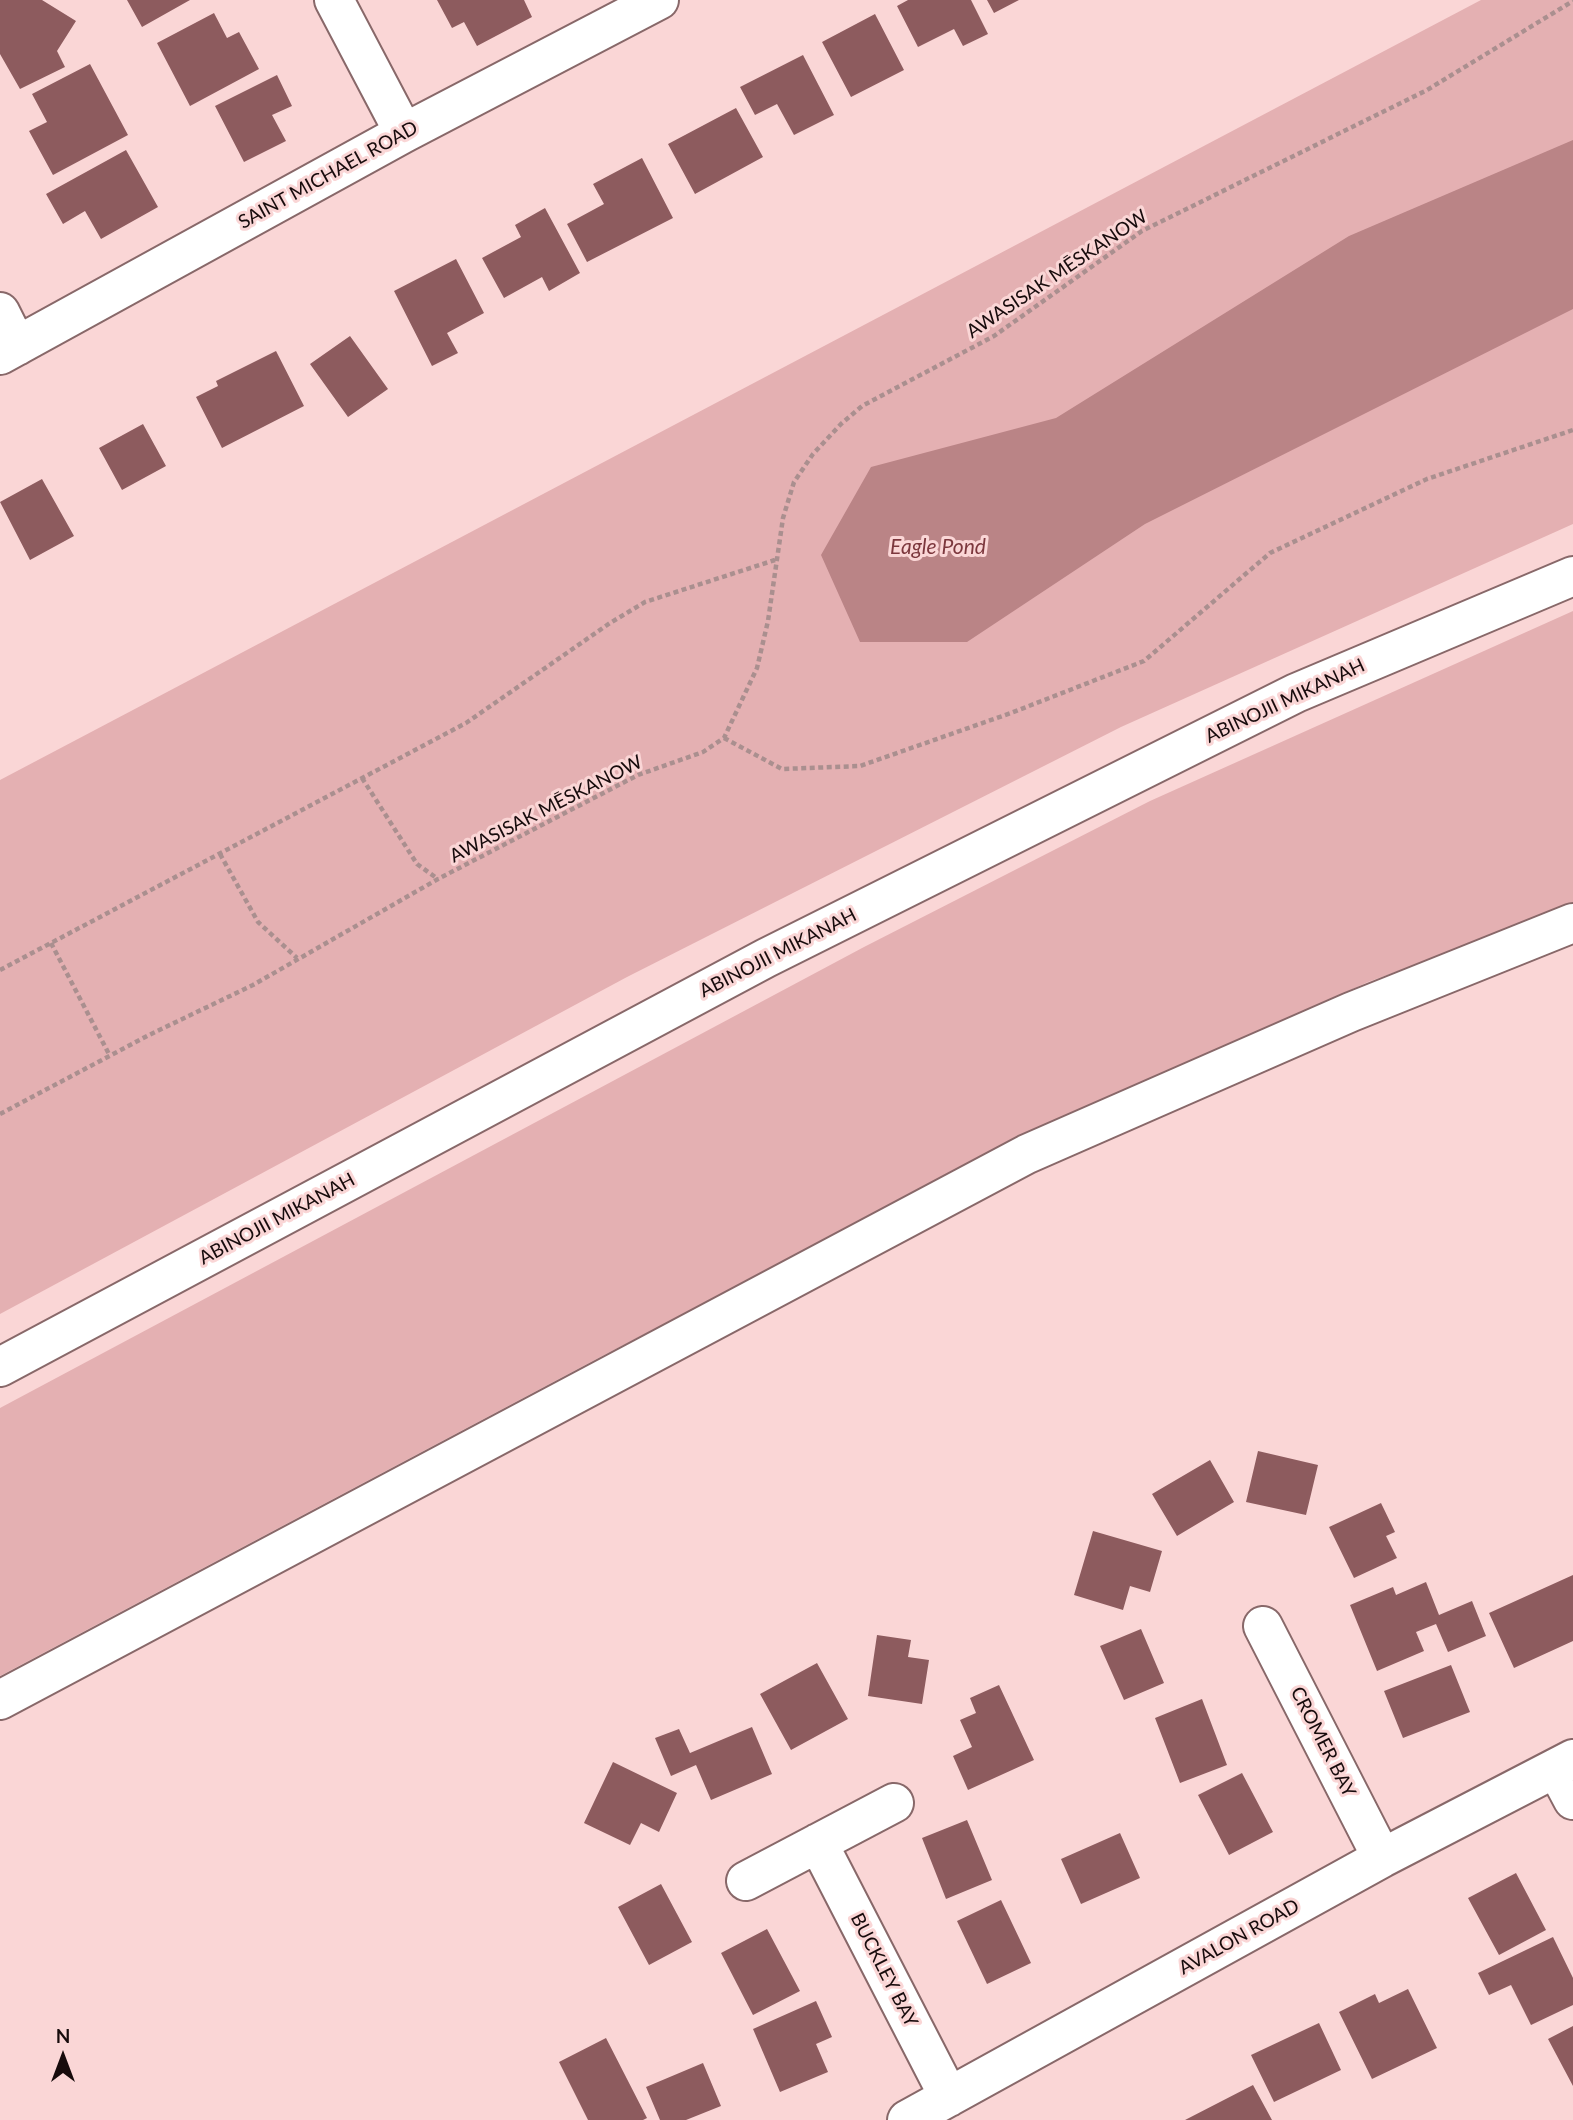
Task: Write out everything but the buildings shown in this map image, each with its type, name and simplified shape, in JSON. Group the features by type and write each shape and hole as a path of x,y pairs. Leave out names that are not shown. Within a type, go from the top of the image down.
{"main road":[{"path":"334,0 404,133"},
{"name":"SAINT MICHAEL ROAD","path":"8,351 404,133 659,0"},
{"path":"0,312 8,351"},
{"name":"ABINOJII MIKANAH","path":"0,1367 766,958 1296,693 1573,576"},
{"path":"0,1700 1027,1154 1351,1012 1573,923"},
{"name":"CROMER BAY","path":"1263,1626 1382,1858"},
{"name":"AVALON ROAD","path":"907,2120 1382,1858 1567,1775"},
{"path":"746,1881 894,1803"},
{"name":"BUCKLEY BAY","path":"818,1843 950,2097"}],"path":[{"name":"AWASISAK MĒSKANOW","path":"0,1114 253,985 438,879 638,775 703,752 724,738 757,668 768,621 783,518 794,482 822,444 862,406 995,336 1142,231 1427,90 1573,1"},
{"path":"724,738 782,769 860,766 1011,712 1144,661 1270,553 1427,480 1573,429"},
{"path":"0,970 467,723 610,623 645,602 775,560"},
{"path":"362,778 417,864 438,879"},
{"path":"220,854 258,922 297,958"},
{"path":"51,943 110,1056"}],"shaded area":[{"path":"1481,0 1573,0 1573,524 1121,727 627,977 0,1314 0,780"},
{"path":"1573,611 1573,907 1368,982 1031,1136 604,1355 0,1676 0,1408 864,947 1150,801"}],"water":[{"name":"Eagle Pond","path":"1573,140 1573,309 1145,524 967,642 860,642 821,555 871,467 1056,418 1349,236"}]}
